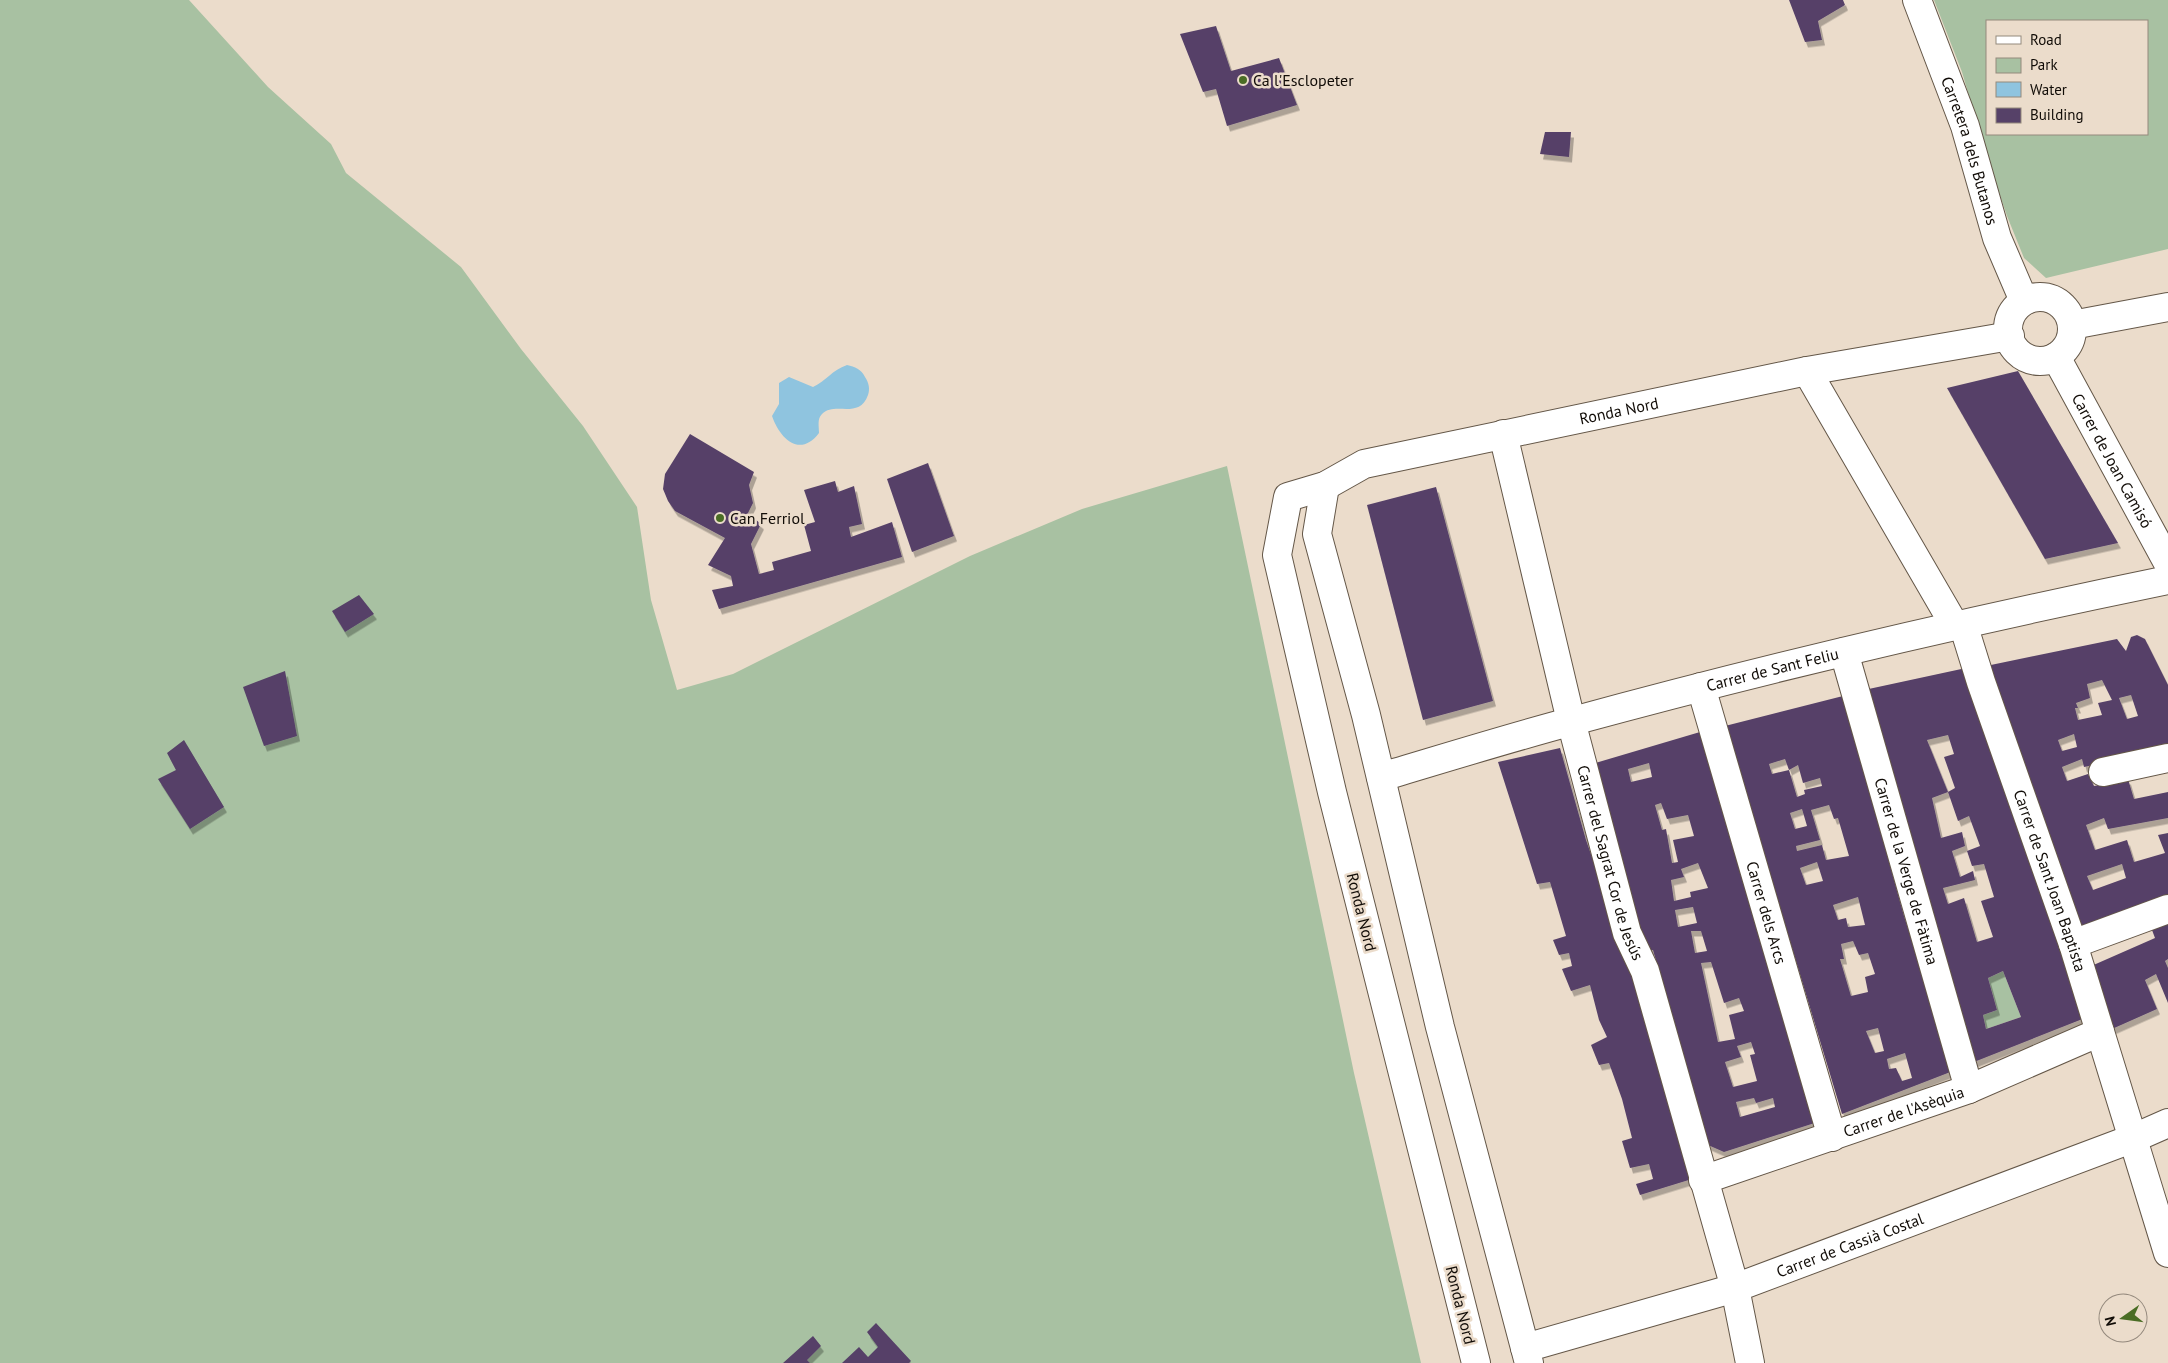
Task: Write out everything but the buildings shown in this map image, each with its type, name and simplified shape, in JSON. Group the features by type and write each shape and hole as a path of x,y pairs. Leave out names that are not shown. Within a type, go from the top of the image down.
{"street":[{"name":"Carretera dels Butanos","path":"1917,0 1966,126 1997,238 2024,301"},
{"path":"2036,297 2054,300 2068,313 2072,325 2069,343 2056,357 2037,360 2025,356 2015,348 2010,336 2009,323 2024,301 2036,297"},
{"path":"2072,325 2160,309"},
{"name":"Ronda Nord","path":"1476,1363 1332,792 1277,555 1288,497 1325,486 1364,464 1807,371 1918,350 2010,336"},
{"name":"Carrer de Joan Camisó","path":"2056,357 2168,563"},
{"name":"Carrer de Sant Joan Baptista","path":"1807,371 1959,625 1981,682 2073,944 2168,1253"},
{"name":"Carrer del Sagrat Cor de Jesús","path":"1503,434 1571,721 1627,933 1645,971 1735,1288 1750,1363"},
{"path":"1325,486 1317,534 1366,716 1440,1028 1527,1356"},
{"name":"Carrer de Sant Feliu","path":"1381,777 1571,721 1701,687 2020,610 2168,580"},
{"name":"Carrer de la Verge de Fàtima","path":"1844,652 1969,1089"},
{"name":"Carrer dels Arcs","path":"1701,687 1832,1138"},
{"path":"2103,772 2168,758"},
{"path":"2073,944 2168,908"},
{"name":"Carrer de l'Asèquia","path":"1703,1180 1832,1138 1969,1089 2100,1032"},
{"name":"Carrer de Cassià Costal","path":"1527,1356 1735,1288 2134,1138 2168,1123"}],"green space":[{"path":"0,0 189,0 268,87 331,144 346,173 461,267 521,349 583,426 637,507 651,600 677,690 733,674 970,556 1082,509 1227,466 1354,1073 1421,1363 0,1363"},
{"path":"1934,0 2168,0 2168,249 2046,278 2024,258 2007,216 1985,151 1962,72"},
{"path":"2003,971 2021,1017 1986,1029 1983,1015 1997,1010 1988,978"}],"water":[{"path":"847,365 860,370 867,382 869,393 864,402 859,407 853,409 827,410 820,416 819,433 805,444 798,445 785,438 772,416 779,404 779,383 789,377 813,387"}],"place":[{"name":"Ca l'Esclopeter","path":"1243,80"},
{"name":"Can Ferriol","path":"720,518"}]}
